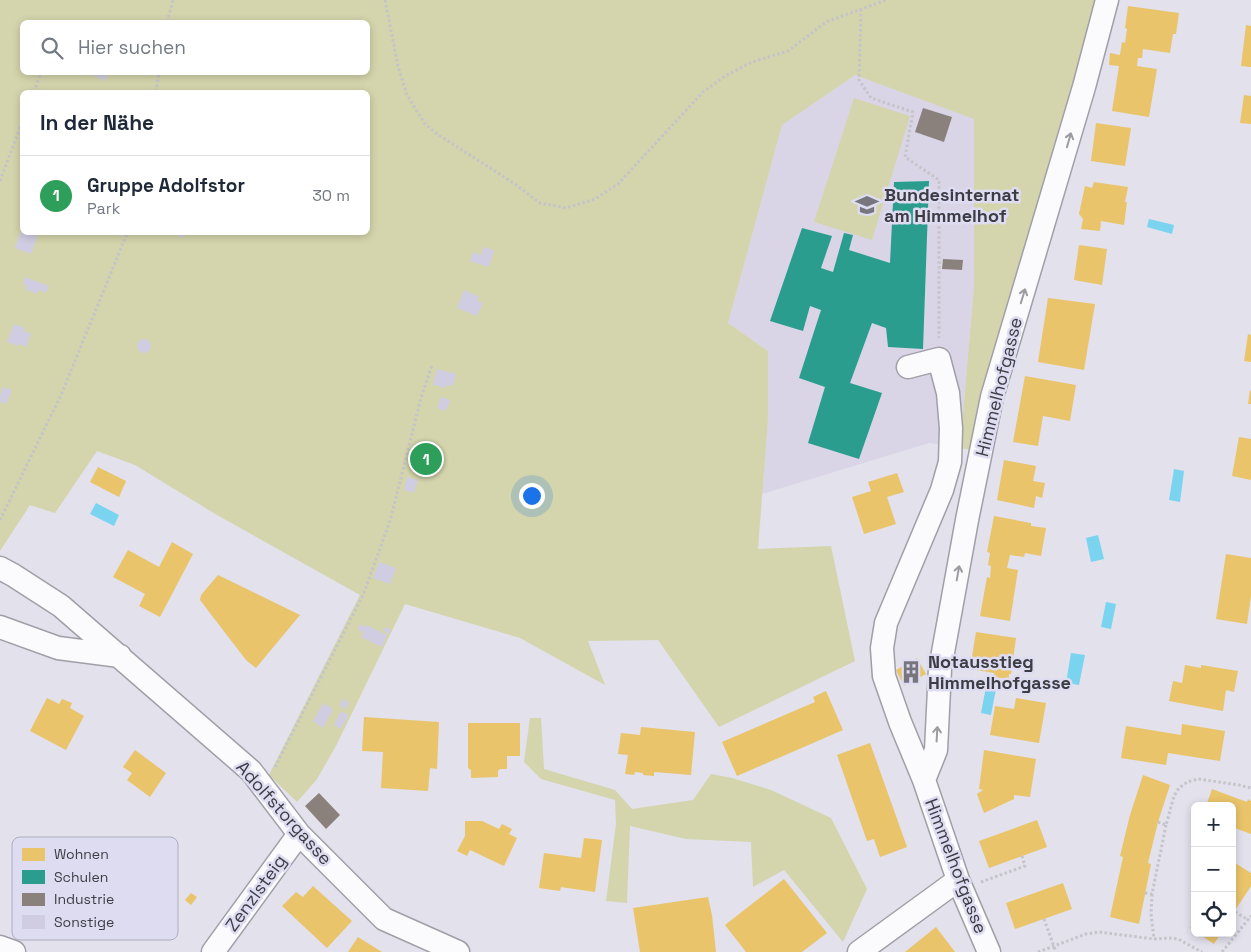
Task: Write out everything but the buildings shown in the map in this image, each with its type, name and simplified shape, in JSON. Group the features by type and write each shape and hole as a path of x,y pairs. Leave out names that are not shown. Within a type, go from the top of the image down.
{"street":[{"name":"Himmelhofgasse","path":"924,780 936,750 940,669 992,397 1084,87 1107,0"},
{"name":"Himmelhofgasse","path":"938,359 948,393 951,428 950,462 942,490 886,623 882,648 884,676 900,722 924,780 960,884 990,952"},
{"path":"908,367 938,359"},
{"name":"Adolfstorgasse","path":"0,568 60,606 251,771 299,834 384,919 458,952"},
{"path":"0,626 58,648 120,656"},
{"name":"Zenzlsteig","path":"214,952 299,834"},
{"path":"859,952 960,884"},
{"path":"0,947 14,952"}],"path":[{"path":"168,20 173,0"},
{"path":"385,0 398,66 407,95 425,124 437,134 516,184 540,202 566,208 595,198 618,184 703,92 725,76 752,62 788,51 826,22 886,0"},
{"path":"861,9 859,80 871,98 914,112 905,156 939,180 938,359"},
{"path":"35,90 40,75"},
{"path":"156,90 159,75"},
{"path":"0,181 20,127"},
{"path":"0,520 61,395 126,235"},
{"path":"275,768 363,595 390,521 421,398 432,365"},
{"path":"1154,938 1151,914 1152,894 1166,825 1174,796 1179,788 1187,782 1198,779 1251,788"},
{"path":"1158,822 1166,825"},
{"path":"960,884 1025,866 1022,856"},
{"path":"1145,893 1152,894"},
{"path":"1222,952 1250,918 1236,912"},
{"path":"1044,919 1056,952"},
{"path":"1038,952 1086,934 1099,932 1178,939 1202,952"}],"shaded area":[{"name":"Bundesinternat am Himmelhof","path":"855,75 974,118 974,286 960,448 929,443 762,494 768,420 768,351 728,323 782,124"}],"green space":[{"path":"0,0 1098,0 971,450 960,448 974,286 974,119 855,75 782,125 728,323 768,351 768,420 758,549 831,546 855,661 719,727 658,640 588,641 605,685 520,638 405,604 336,746 317,779 297,802 269,775 360,595 217,515 135,465 97,451 55,513 30,505 0,551"},
{"path":"854,98 910,116 872,240 814,222"},
{"path":"530,718 541,718 544,769 615,790 632,809 693,800 711,774 732,778 771,790 831,818 867,889 843,942 784,870 753,887 751,842 686,839 630,826 627,903 606,901 616,824 615,800 541,779 524,762"}],"water":[{"path":"1149,219 1174,225 1172,234 1147,227"},
{"path":"1174,469 1184,471 1180,502 1169,500"},
{"path":"96,503 119,515 114,526 90,514"},
{"path":"1098,535 1104,559 1091,562 1086,538"},
{"path":"1106,602 1116,604 1111,629 1101,627"},
{"path":"1071,653 1085,655 1079,685 1066,683"},
{"path":"986,687 996,689 991,715 981,713"}],"place":[{"name":"Bundesinternat am Himmelhof","path":"867,205"},
{"name":"Gruppe Adolfstor","path":"426,459"},
{"name":"Notausstieg Himmelhofgasse","path":"911,672"}]}
